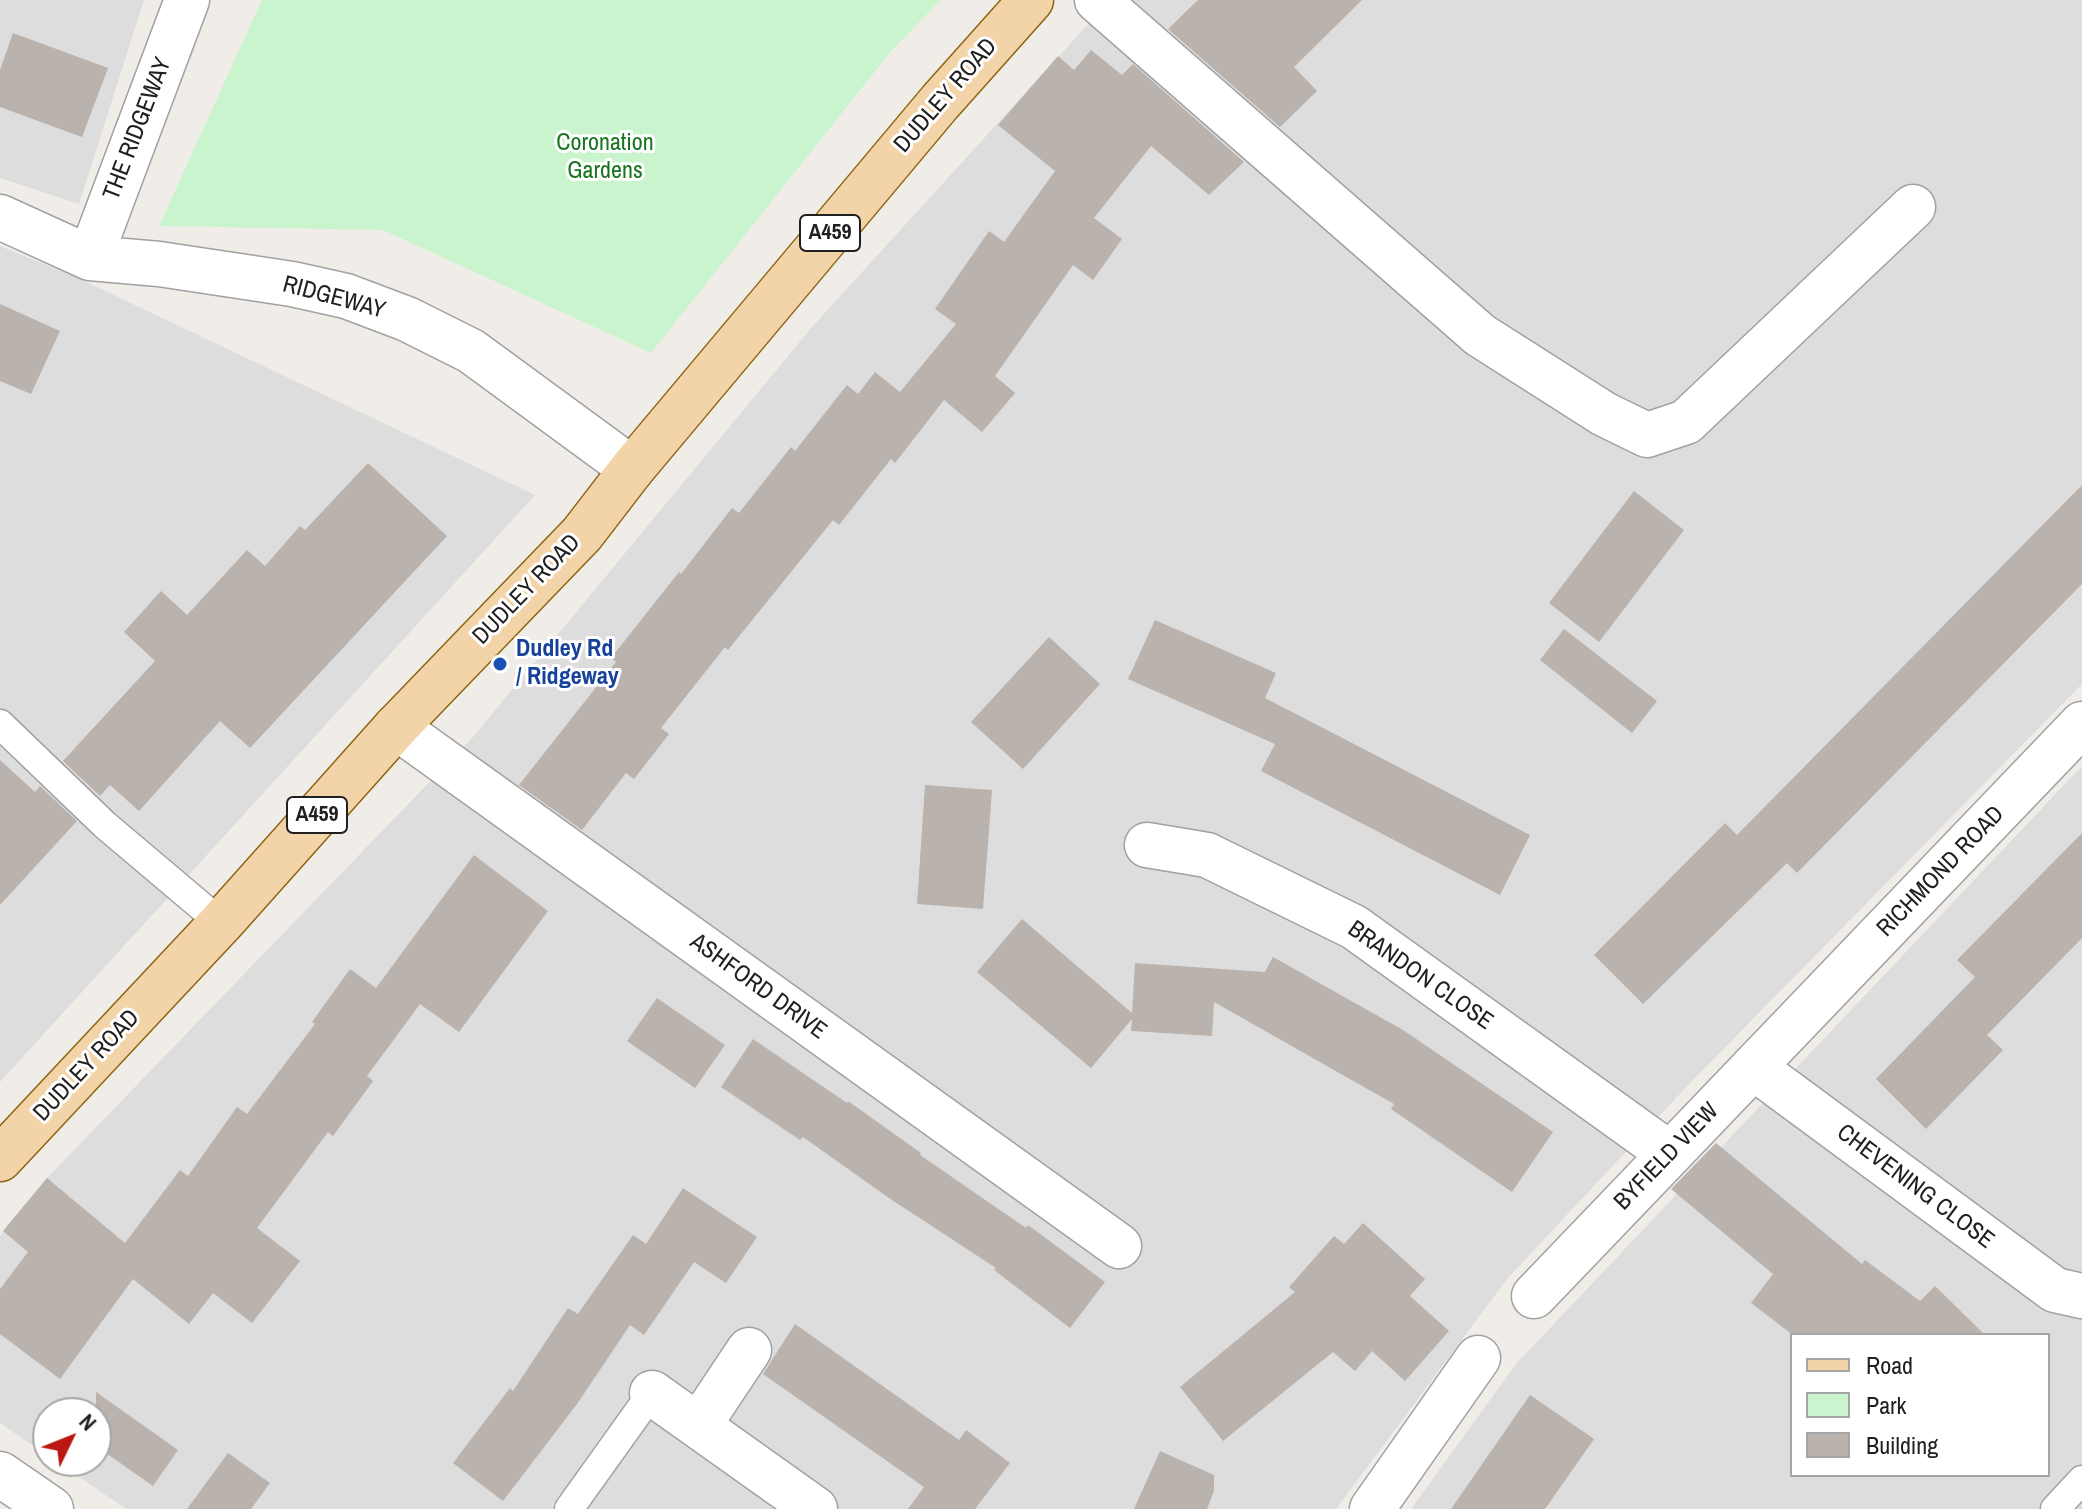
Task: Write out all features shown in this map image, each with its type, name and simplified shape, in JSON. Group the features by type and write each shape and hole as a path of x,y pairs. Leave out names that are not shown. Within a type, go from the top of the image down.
{"main road":[{"name":"DUDLEY ROAD","path":"0,1159 221,923 396,727 582,534 632,469 940,102 1031,0"}],"street":[{"name":"THE RIDGEWAY","path":"90,258 187,0"},
{"path":"1097,0 1480,335 1604,414 1647,435 1686,422 1913,207"},
{"name":"RIDGEWAY","path":"0,217 90,258 159,264 292,284 346,296 407,319 471,351 632,469"},
{"name":"RICHMOND ROAD","path":"1799,1019 2082,724"},
{"name":"ASHFORD DRIVE","path":"396,727 1119,1246"},
{"name":"BRANDON CLOSE","path":"1147,845 1207,855 1354,927 1670,1154"},
{"name":"BYFIELD VIEW","path":"1534,1296 1799,1019"},
{"name":"CHEVENING CLOSE","path":"1753,1067 2055,1290 2082,1296"},
{"path":"699,1425 749,1350"},
{"path":"1372,1509 1478,1358"},
{"path":"652,1393 815,1509"},
{"path":"0,1474 51,1509"}],"lane":[{"path":"0,724 105,825 221,923"},
{"path":"569,1509 652,1393"},
{"path":"2055,1509 2082,1480"}],"shaded area":[{"path":"0,0 144,0 79,204 0,178"},
{"path":"1110,0 2082,0 2082,684 1691,1082 1507,1279 1336,1509 126,1509 79,1477 112,1477 112,1397 32,1397 32,1445 0,1423 0,1236 47,1178 473,737 812,327"},
{"path":"0,246 78,278 535,495 0,1082"},
{"path":"2082,766 2082,1509 1411,1509 1516,1364"}],"green space":[{"name":"Coronation Gardens","path":"262,0 941,0 892,50 651,353 383,230 159,226"}],"building":[{"path":"1198,0 1362,0 1294,67 1317,91 1280,127 1168,29"},
{"path":"13,33 108,68 82,137 0,107 0,70"},
{"path":"1091,50 1122,75 1133,64 1244,162 1209,195 1151,146 1094,218 1122,239 1093,280 1073,265 995,376 1015,393 982,432 944,400 895,463 891,459 839,525 833,520 728,650 725,647 661,728 669,734 634,779 626,773 582,830 519,785 616,662 611,658 679,572 681,574 732,508 739,513 791,447 795,451 847,385 858,394 875,372 900,392 956,324 935,309 989,231 1004,242 1055,171 998,125 1058,56 1074,70"},
{"path":"0,304 60,331 31,394 0,381"},
{"path":"368,463 447,536 250,748 220,721 139,811 110,785 100,796 63,761 155,661 124,632 161,591 187,615 247,550 265,566 300,526 305,530"},
{"path":"2082,485 2082,584 1797,873 1787,863 1643,1004 1594,955 1725,823 1737,835"},
{"path":"1634,491 1684,530 1599,642 1549,603"},
{"path":"1155,620 1276,673 1265,698 1530,835 1500,895 1261,771 1275,744 1128,679"},
{"path":"1564,629 1657,701 1632,733 1540,660"},
{"path":"1049,637 1100,684 1023,769 971,722"},
{"path":"0,760 35,792 40,786 77,821 0,905"},
{"path":"925,785 992,790 983,909 917,904"},
{"path":"2082,833 2082,938 1987,1035 2003,1050 1926,1129 1876,1079 1975,977 1957,960"},
{"path":"474,855 548,911 459,1032 420,1004 367,1076 373,1081 333,1136 328,1132 257,1228 300,1261 252,1323 213,1293 189,1324 133,1279 60,1379 0,1334 0,1289 28,1252 3,1231 47,1178 125,1243 180,1170 188,1176 237,1107 247,1114 315,1024 312,1022 350,969 376,988"},
{"path":"1022,919 1132,1013 1135,963 1265,972 1273,957 1403,1030 1553,1132 1512,1192 1391,1109 1394,1104 1214,1002 1212,1036 1131,1031 1132,1019 1091,1068 977,972"},
{"path":"657,998 725,1045 695,1088 627,1041"},
{"path":"753,1039 848,1101 1026,1228 1028,1225 1105,1282 1070,1328 994,1270 996,1268 803,1137 800,1140 721,1087"},
{"path":"1716,1143 1862,1264 1865,1260 1920,1301 1935,1286 1983,1333 1790,1333 1751,1303 1773,1274 1671,1189"},
{"path":"683,1188 757,1237 726,1283 694,1262 644,1335 630,1325 577,1404 503,1501 453,1463 510,1388 513,1391 568,1308 578,1314 633,1235 646,1244"},
{"path":"1363,1223 1425,1279 1410,1296 1449,1331 1405,1381 1372,1351 1355,1371 1333,1352 1223,1441 1180,1387 1295,1292 1289,1287 1334,1236 1344,1244"},
{"path":"795,1324 959,1440 966,1430 1010,1463 975,1509 908,1509 924,1487 763,1374"},
{"path":"1530,1395 1594,1439 1545,1509 1451,1509"},
{"path":"112,1403 178,1450 153,1486 112,1457"},
{"path":"1160,1451 1214,1475 1214,1491 1207,1509 1134,1509"},
{"path":"228,1453 270,1483 251,1509 187,1509"}],"place":[{"name":"Dudley Rd / Ridgeway","path":"500,664"}]}
